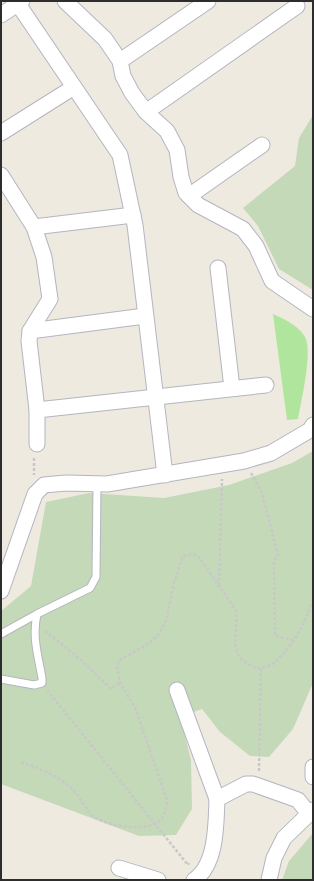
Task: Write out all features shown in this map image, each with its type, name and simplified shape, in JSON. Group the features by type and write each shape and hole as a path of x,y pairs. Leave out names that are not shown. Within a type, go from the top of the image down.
{"street":[{"path":"65,1 105,39 120,61 123,76 132,93 146,112 167,131 178,150 181,177 186,193 198,205 243,229 256,246 272,281 313,309"},
{"path":"120,61 207,1"},
{"path":"1,15 20,2 74,87 120,155 133,215 165,475"},
{"path":"146,112 296,6"},
{"path":"1,133 74,87"},
{"path":"189,196 262,145"},
{"path":"1,175 34,228 44,257 50,299 30,331 28,340 37,410 37,444"},
{"path":"34,228 133,215"},
{"path":"218,268 232,388"},
{"path":"30,331 145,316"},
{"path":"37,410 266,385"},
{"path":"1,591 35,494 44,485 66,483 97,485 244,461 271,453 310,430 313,425"},
{"path":"177,690 217,799 216,828 212,850 206,866 194,880"},
{"path":"313,767 313,777"},
{"path":"217,799 246,784 259,786 298,800 311,812 284,838 274,858 269,880"},
{"path":"119,868 158,880"}],"lane":[{"path":"1,634 37,614 90,588 94,583 96,577 97,485"},
{"path":"1,679 34,685 42,683 34,638 37,614"}],"path":[{"path":"37,444 34,448 35,477 41,488"},
{"path":"244,461 262,493 278,555 274,561 275,636 293,640"},
{"path":"219,587 222,465"},
{"path":"35,624 80,659 111,689 120,683"},
{"path":"259,786 261,668"},
{"path":"42,683 188,865 193,859"}],"green space":[{"path":"313,115 313,290 279,269 258,226 243,208 295,166 299,138"},
{"path":"273,314 299,329 305,337 307,344 308,353 306,377 298,419 287,420"},
{"path":"313,451 313,683 293,729 269,757 250,756 220,732 202,709 180,717 191,760 192,809 176,835 139,836 1,784 1,611 31,586 46,502 89,493 164,498 229,485 292,463"},
{"path":"313,833 313,880 282,880 289,861"}]}
